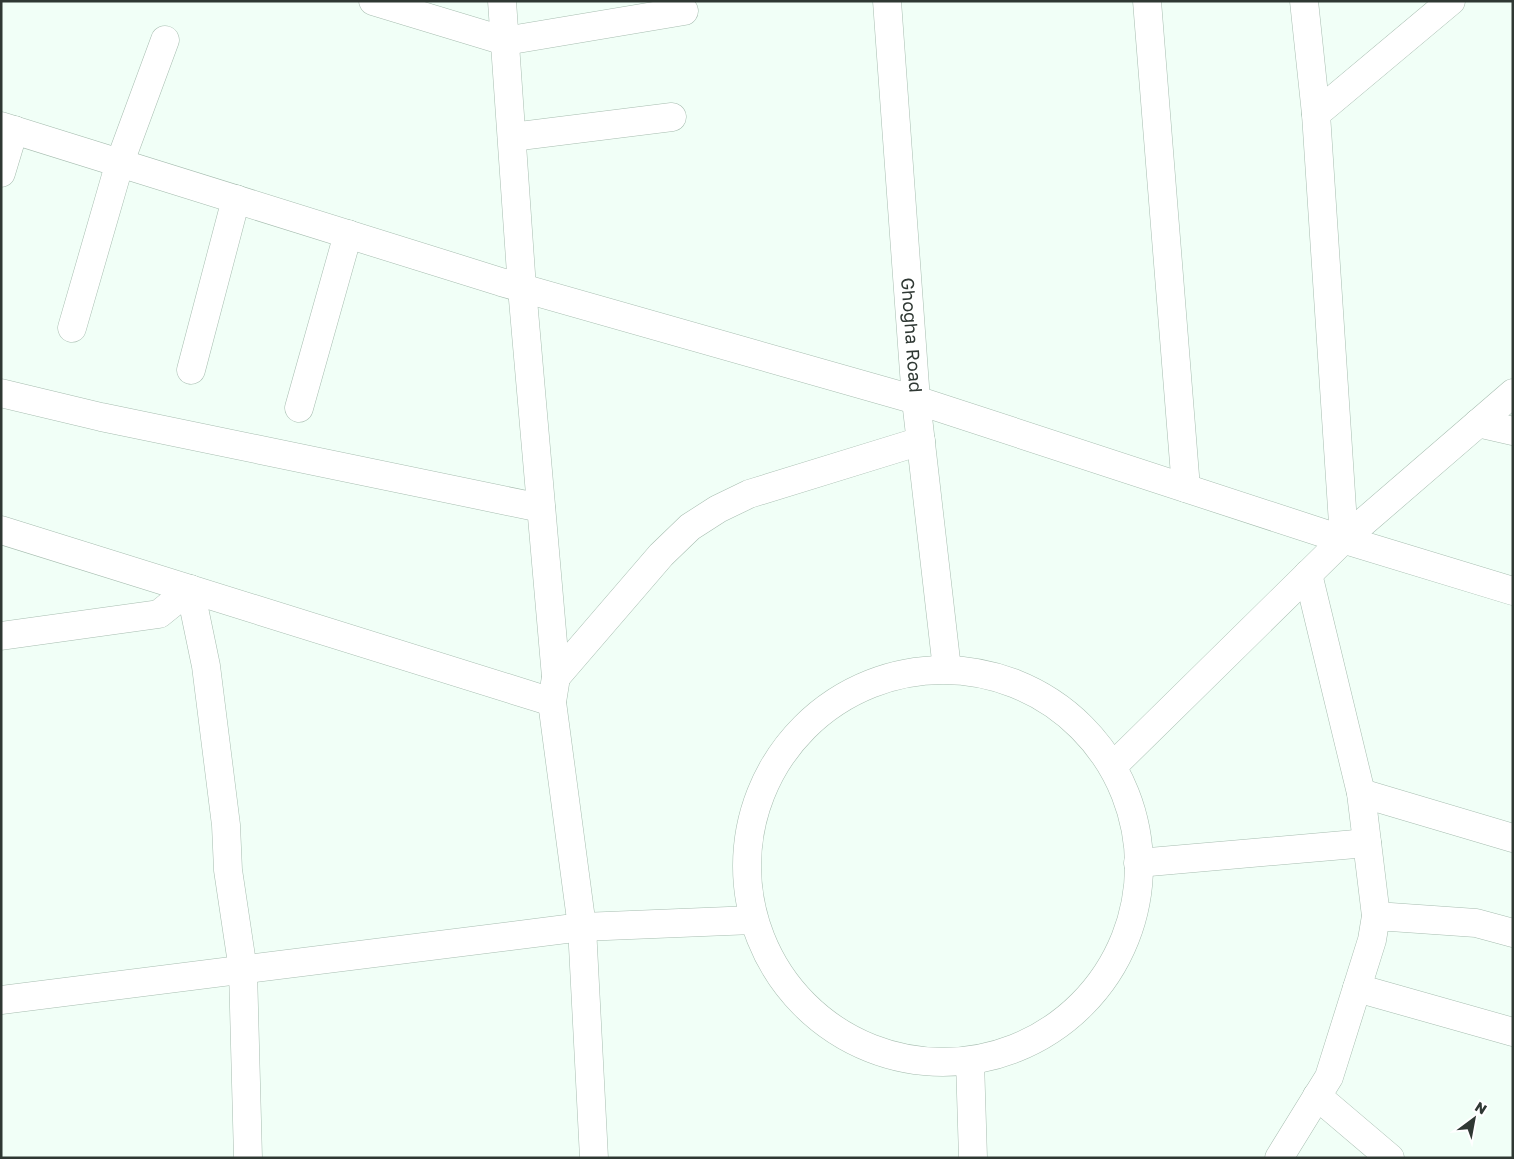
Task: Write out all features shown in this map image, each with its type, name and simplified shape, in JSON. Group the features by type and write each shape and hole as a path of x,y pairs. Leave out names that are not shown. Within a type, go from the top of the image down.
{"street":[{"path":"373,1 505,41 684,11"},
{"path":"502,1 522,288 554,689 582,927 594,1158"},
{"name":"Ghogha Road","path":"887,1 916,400 948,668"},
{"path":"1147,1 1186,488"},
{"path":"1304,1 1316,114 1344,539"},
{"path":"1316,114 1452,1"},
{"path":"72,328 120,162 165,40"},
{"path":"512,137 672,117"},
{"path":"1,173 8,128 522,288 916,400 1344,539 1513,591"},
{"path":"190,370 236,199"},
{"path":"299,408 348,234"},
{"path":"1,393 101,418 541,508"},
{"path":"1113,766 1344,539 1513,393"},
{"path":"1478,423 1513,431"},
{"path":"554,689 661,554 690,527 718,509 749,494 921,441"},
{"path":"1,530 190,589 554,689"},
{"path":"1279,1158 1329,1077 1372,940 1376,916 1361,793 1308,574"},
{"path":"1,636 159,614 190,589"},
{"path":"190,589 206,666 226,825 228,870 244,970 248,1158"},
{"path":"948,668 1013,681 1070,715 1113,766 1136,826 1139,890 1121,952 1084,1004 1032,1042 970,1061 923,1061 878,1051 836,1030 800,1000 772,963 753,920 745,859 757,798 786,745 831,702 886,676 948,668"},
{"path":"1361,793 1513,838"},
{"path":"1138,863 1366,843"},
{"path":"1376,916 1476,923 1513,933"},
{"path":"1,1000 582,927 753,920"},
{"path":"1357,988 1513,1032"},
{"path":"970,1061 973,1158"},
{"path":"1317,1096 1390,1158"}]}
